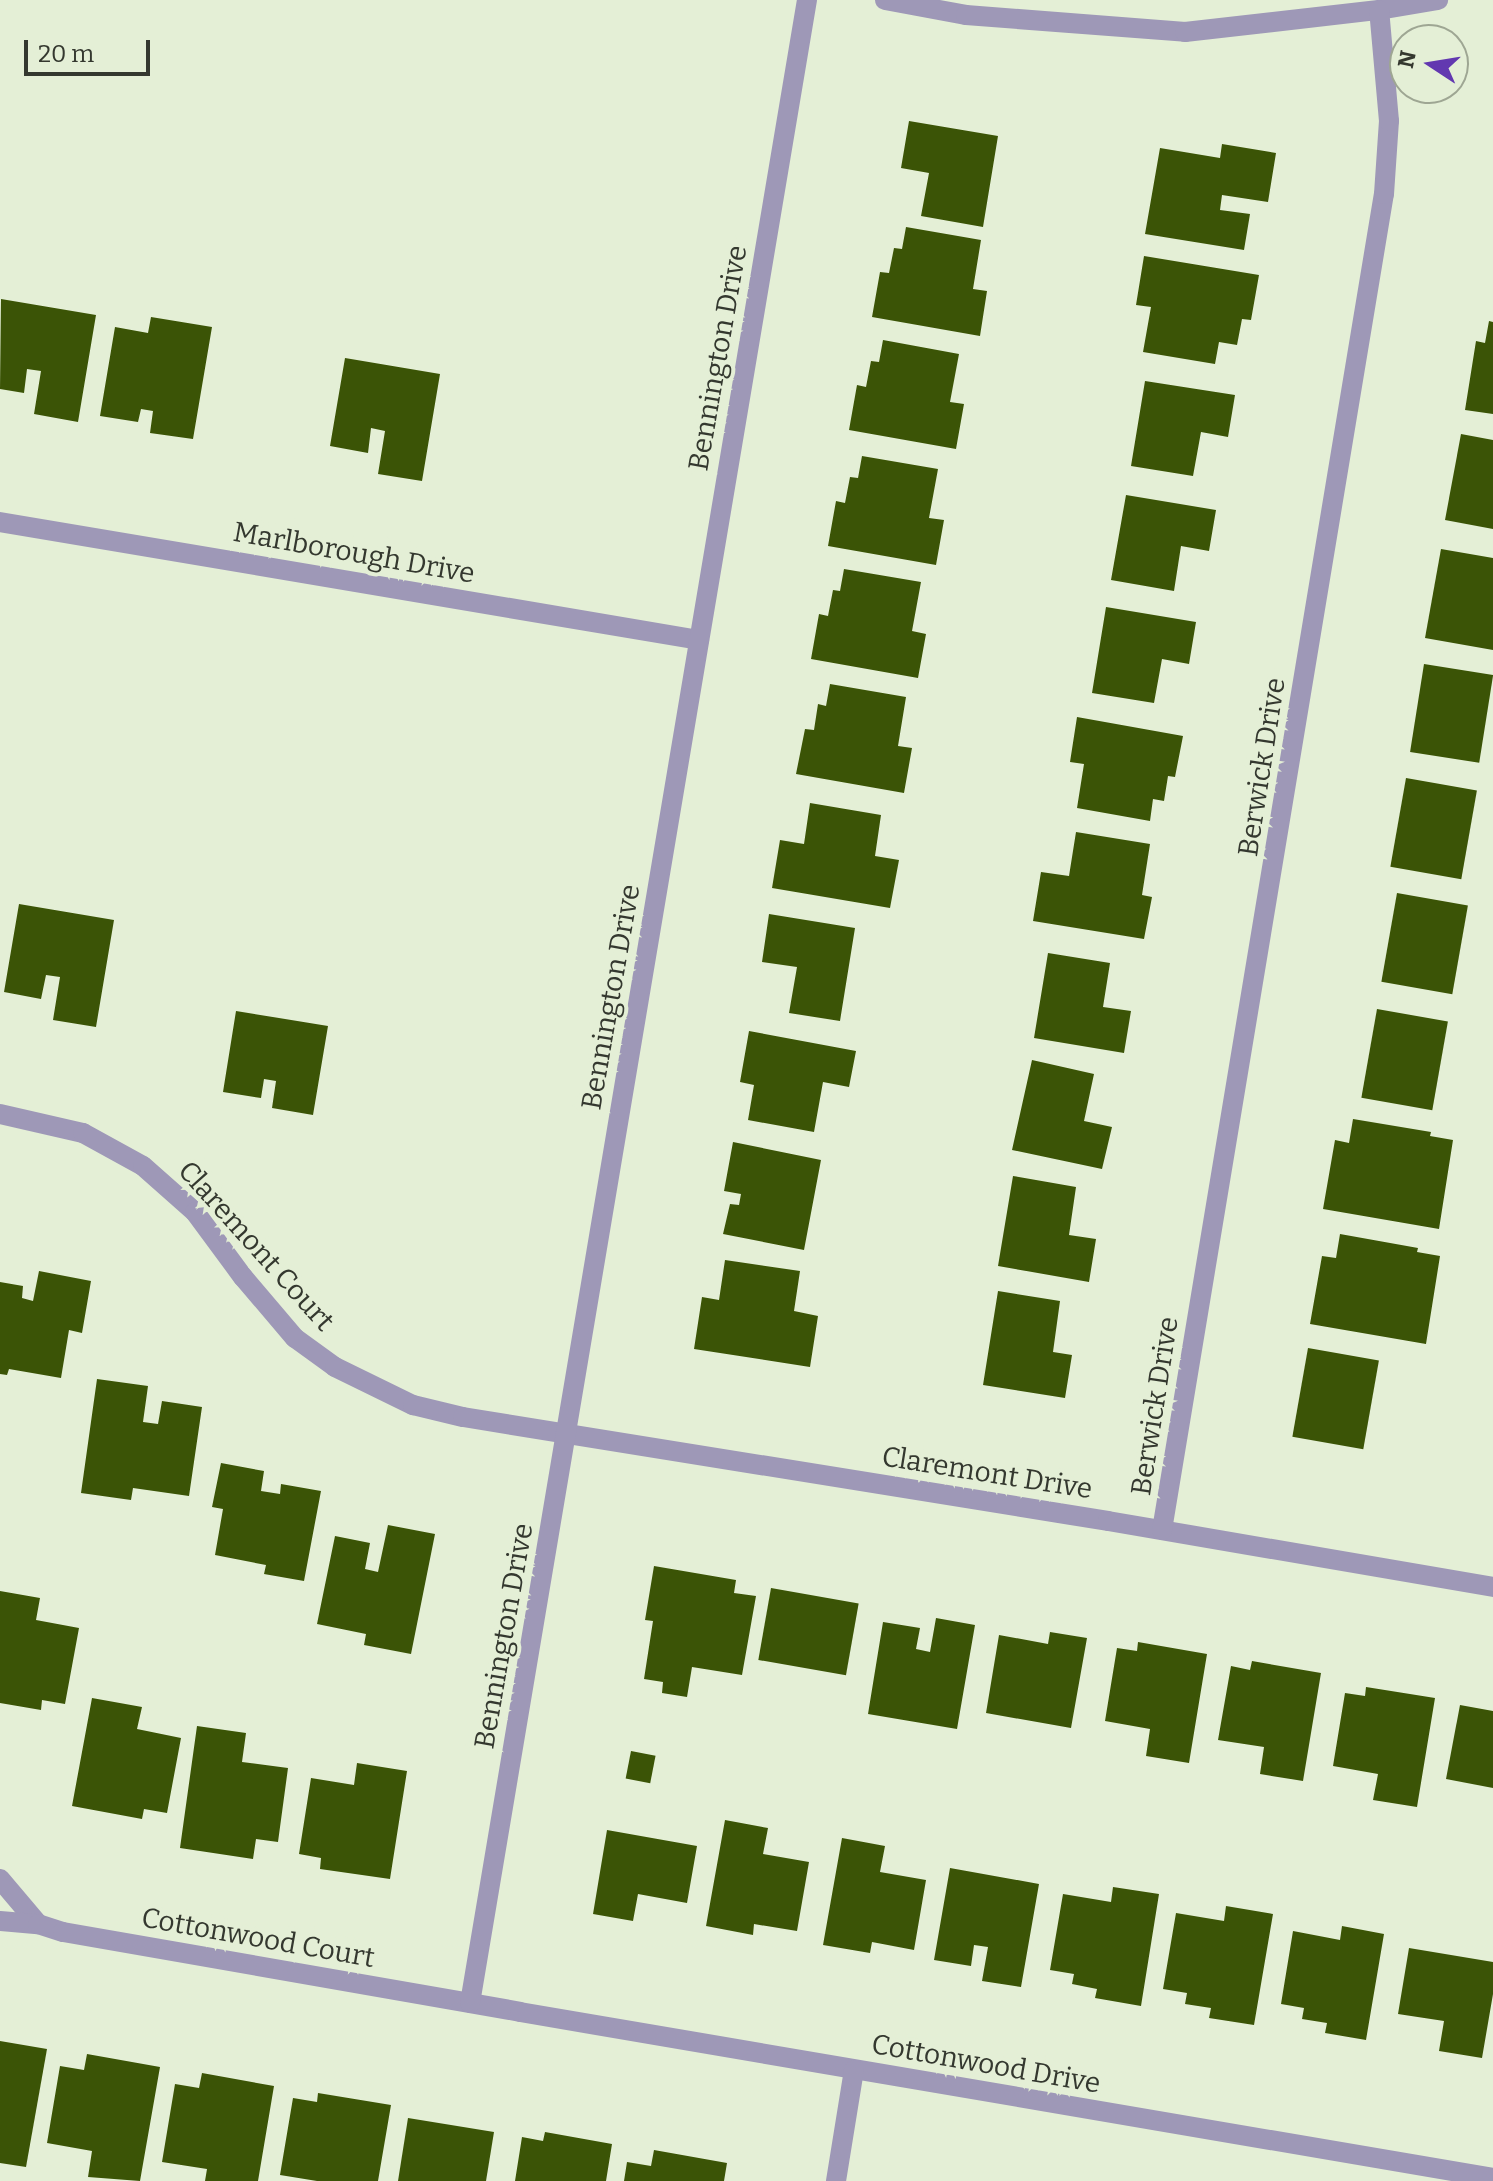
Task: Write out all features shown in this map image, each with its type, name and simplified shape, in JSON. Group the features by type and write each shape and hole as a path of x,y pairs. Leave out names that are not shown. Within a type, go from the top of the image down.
{"street":[{"name":"Bennington Drive","path":"470,2003 807,0"},
{"path":"885,0 966,15 1185,32 1379,10 1438,0"},
{"name":"Berwick Drive","path":"1162,1530 1384,194 1389,121 1379,10"},
{"name":"Marlborough Drive","path":"0,522 699,640"},
{"name":"Claremont Court","path":"0,1114 83,1133 143,1166 195,1212 243,1277 295,1338 335,1367 413,1405 463,1417 566,1433"},
{"name":"Claremont Drive","path":"566,1433 1493,1587"},
{"path":"0,1879 38,1924"},
{"name":"Cottonwood Court","path":"0,1921 38,1924 63,1932 470,2003"},
{"name":"Cottonwood Drive","path":"470,2003 1493,2178"},
{"path":"836,2181 854,2070"}],"building":[{"path":"909,121 998,136 983,227 921,216 929,173 901,168"},
{"path":"1222,144 1276,153 1268,202 1222,195 1220,210 1250,214 1244,250 1145,234 1160,148 1220,158"},
{"path":"906,227 981,240 973,289 987,291 980,336 872,317 880,272 889,273 894,248 902,249"},
{"path":"1144,256 1259,275 1251,320 1242,319 1237,345 1219,342 1215,364 1143,352 1151,307 1136,305"},
{"path":"1,299 96,315 78,422 34,414 41,371 27,369 24,393 0,389"},
{"path":"151,317 212,327 193,439 150,433 153,411 141,409 138,422 100,416 115,327 148,333"},
{"path":"1489,321 1493,322 1493,414 1465,410 1476,341 1485,343"},
{"path":"883,340 959,354 950,402 964,404 956,449 849,430 857,385 866,387 871,361 879,362"},
{"path":"345,358 440,374 422,481 378,474 385,431 371,428 368,453 330,446"},
{"path":"1145,381 1235,395 1228,437 1201,432 1193,476 1131,466"},
{"path":"1461,434 1493,440 1493,529 1445,520"},
{"path":"862,456 938,469 929,518 944,520 936,565 828,546 836,501 845,503 850,477 858,478"},
{"path":"1126,495 1216,510 1209,551 1181,546 1174,591 1111,580"},
{"path":"1441,549 1493,558 1493,650 1425,638"},
{"path":"844,569 921,582 912,631 926,634 918,678 811,659 819,614 828,616 833,590 840,591"},
{"path":"1106,607 1196,622 1189,664 1162,659 1154,703 1092,693"},
{"path":"1424,664 1493,675 1479,763 1410,752"},
{"path":"830,684 906,697 898,746 912,748 904,793 796,774 805,729 814,730 818,704 826,706"},
{"path":"1077,717 1183,736 1175,777 1168,776 1164,801 1153,799 1150,821 1077,808 1084,764 1070,762"},
{"path":"1406,778 1477,791 1461,879 1390,867"},
{"path":"810,803 881,815 875,856 899,860 890,908 772,888 780,840 804,844"},
{"path":"1076,832 1150,844 1142,895 1152,897 1144,939 1033,921 1041,872 1069,876"},
{"path":"1397,893 1468,906 1452,994 1381,982"},
{"path":"19,904 114,920 96,1027 53,1020 60,977 46,975 41,999 4,992"},
{"path":"769,914 855,928 840,1021 789,1013 797,967 762,962"},
{"path":"1048,953 1110,963 1103,1007 1131,1011 1124,1053 1034,1038"},
{"path":"1377,1009 1448,1022 1432,1110 1361,1098"},
{"path":"236,1011 328,1026 313,1115 272,1108 276,1081 264,1079 261,1098 223,1092"},
{"path":"749,1031 856,1051 849,1087 823,1082 814,1132 748,1120 754,1085 740,1082"},
{"path":"1032,1060 1094,1074 1084,1121 1112,1127 1102,1169 1012,1150"},
{"path":"1353,1119 1431,1132 1430,1136 1453,1140 1439,1229 1323,1209 1335,1140 1349,1143"},
{"path":"733,1142 821,1160 804,1250 723,1234 730,1204 739,1205 741,1194 724,1191"},
{"path":"1013,1176 1076,1187 1069,1235 1096,1239 1089,1282 998,1266"},
{"path":"1340,1234 1418,1248 1417,1252 1440,1256 1426,1344 1310,1324 1322,1256 1336,1258"},
{"path":"725,1260 800,1271 794,1311 818,1316 810,1367 694,1349 702,1297 719,1300"},
{"path":"39,1271 91,1281 82,1333 69,1330 61,1378 9,1369 7,1375 0,1374 0,1282 23,1286 22,1298 33,1301"},
{"path":"998,1291 1060,1301 1053,1352 1072,1355 1065,1398 983,1385"},
{"path":"1308,1348 1379,1361 1363,1449 1292,1437"},
{"path":"97,1379 148,1386 143,1422 158,1424 162,1401 202,1407 189,1496 133,1488 131,1500 81,1493"},
{"path":"221,1463 264,1471 261,1491 280,1494 281,1484 321,1491 304,1581 264,1574 266,1565 215,1555 223,1509 212,1507"},
{"path":"388,1525 435,1534 411,1654 364,1645 366,1634 317,1624 335,1536 370,1543 365,1569 378,1572"},
{"path":"654,1566 736,1580 734,1593 756,1596 742,1675 692,1667 687,1697 662,1693 663,1682 644,1679 653,1621 645,1620"},
{"path":"771,1588 859,1603 846,1675 758,1660"},
{"path":"0,1591 40,1598 36,1620 79,1628 65,1704 42,1700 41,1710 0,1703"},
{"path":"936,1618 975,1625 957,1729 868,1714 883,1622 920,1628 916,1649 930,1652"},
{"path":"1050,1632 1087,1638 1071,1728 986,1713 999,1635 1048,1644"},
{"path":"1138,1642 1207,1654 1189,1763 1146,1756 1150,1729 1105,1721 1117,1648 1137,1651"},
{"path":"1252,1661 1321,1673 1303,1781 1260,1774 1264,1747 1218,1740 1231,1666 1250,1670"},
{"path":"1366,1687 1435,1698 1417,1807 1373,1800 1378,1774 1333,1766 1345,1693 1365,1696"},
{"path":"92,1698 142,1707 137,1729 181,1738 167,1813 144,1809 142,1819 72,1806"},
{"path":"1460,1705 1493,1711 1493,1788 1446,1779"},
{"path":"197,1726 246,1733 242,1762 288,1768 278,1842 256,1839 253,1859 180,1848"},
{"path":"631,1751 656,1756 650,1783 626,1778"},
{"path":"357,1763 407,1771 390,1879 320,1869 321,1858 299,1854 311,1778 354,1785"},
{"path":"725,1820 768,1828 763,1854 809,1862 797,1931 754,1924 753,1935 706,1926"},
{"path":"607,1830 697,1846 687,1903 638,1894 633,1921 593,1914"},
{"path":"842,1838 885,1846 880,1872 926,1880 914,1950 872,1942 870,1953 823,1945"},
{"path":"950,1868 1039,1884 1021,1987 982,1981 988,1947 974,1945 971,1966 934,1960"},
{"path":"1113,1887 1159,1894 1141,2006 1095,1998 1097,1989 1072,1984 1074,1974 1050,1970 1063,1894 1111,1902"},
{"path":"1226,1906 1273,1914 1254,2025 1209,2018 1211,2008 1185,2004 1187,1993 1163,1989 1176,1913 1224,1921"},
{"path":"1342,1926 1384,1934 1366,2040 1325,2033 1327,2023 1302,2019 1304,2008 1281,2004 1293,1931 1340,1940"},
{"path":"1409,1948 1493,1962 1493,1994 1482,2058 1439,2051 1444,2021 1398,2014"},
{"path":"0,2041 47,2049 26,2167 0,2163"},
{"path":"87,2054 160,2067 140,2181 88,2177 92,2151 47,2143 60,2066 84,2070"},
{"path":"202,2073 274,2086 258,2181 205,2181 207,2169 162,2162 175,2084 199,2088"},
{"path":"318,2093 391,2105 378,2181 317,2181 280,2175 293,2098 317,2102"},
{"path":"408,2118 494,2132 486,2181 398,2181"},
{"path":"545,2132 612,2144 606,2181 515,2181 522,2137 543,2141"},
{"path":"654,2150 727,2163 724,2181 624,2181 627,2162 651,2166"}]}
